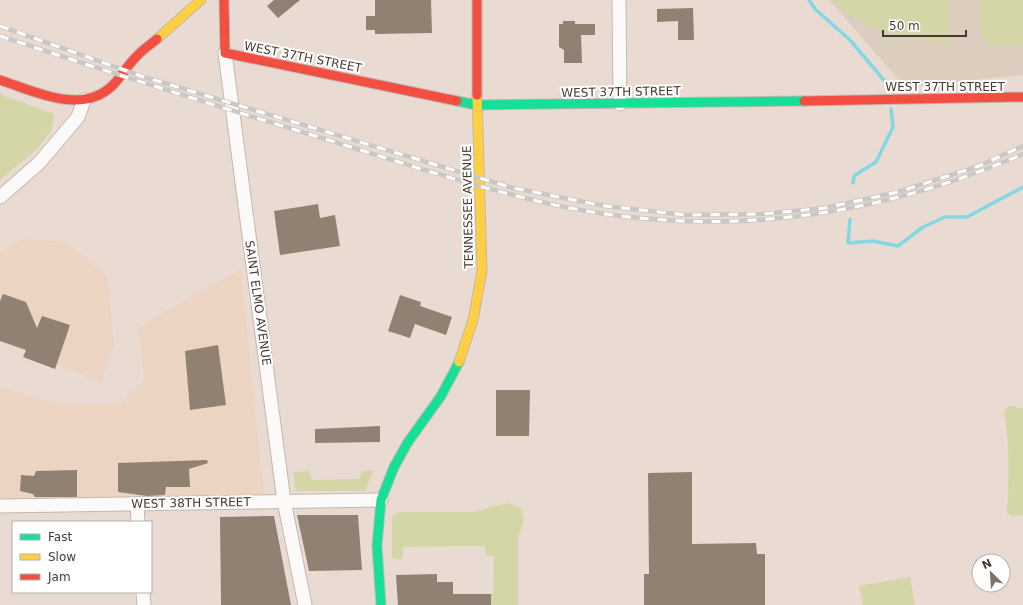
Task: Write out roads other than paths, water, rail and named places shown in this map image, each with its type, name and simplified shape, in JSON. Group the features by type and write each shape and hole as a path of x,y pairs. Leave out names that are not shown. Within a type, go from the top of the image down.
{"main road":[{"path":"0,80 68,101 84,100 100,95 112,86 136,57 201,0"},
{"name":"SAINT ELMO AVENUE","path":"224,0 224,53"},
{"name":"TENNESSEE AVENUE","path":"381,605 377,546 382,500 394,467 408,442 441,396 460,361 473,320 482,271 477,105 477,0"},
{"name":"WEST 37TH STREET","path":"224,53 477,105 1023,97"}],"street":[{"path":"619,0 620,104"},
{"name":"SAINT ELMO AVENUE","path":"224,53 284,501 305,605"},
{"path":"0,197 40,163 78,117 84,100"},
{"name":"WEST 38TH STREET","path":"0,506 382,500"},
{"path":"136,504 138,521"},
{"path":"143,593 144,605"}],"waterway":[{"path":"809,0 815,9 850,40 888,85 889,89"},
{"path":"853,183 854,176 876,162 893,127 891,109"},
{"path":"850,219 848,243 873,241 898,246 923,227 945,217 967,217 1023,187"}],"railway":[{"path":"0,26 141,76 513,188 605,206 685,215 763,214 825,208 898,192 979,166 1023,146"},
{"path":"0,36 431,172 529,199 592,212 655,219 718,221 780,218 841,210 902,196 963,177 1023,154"}]}
